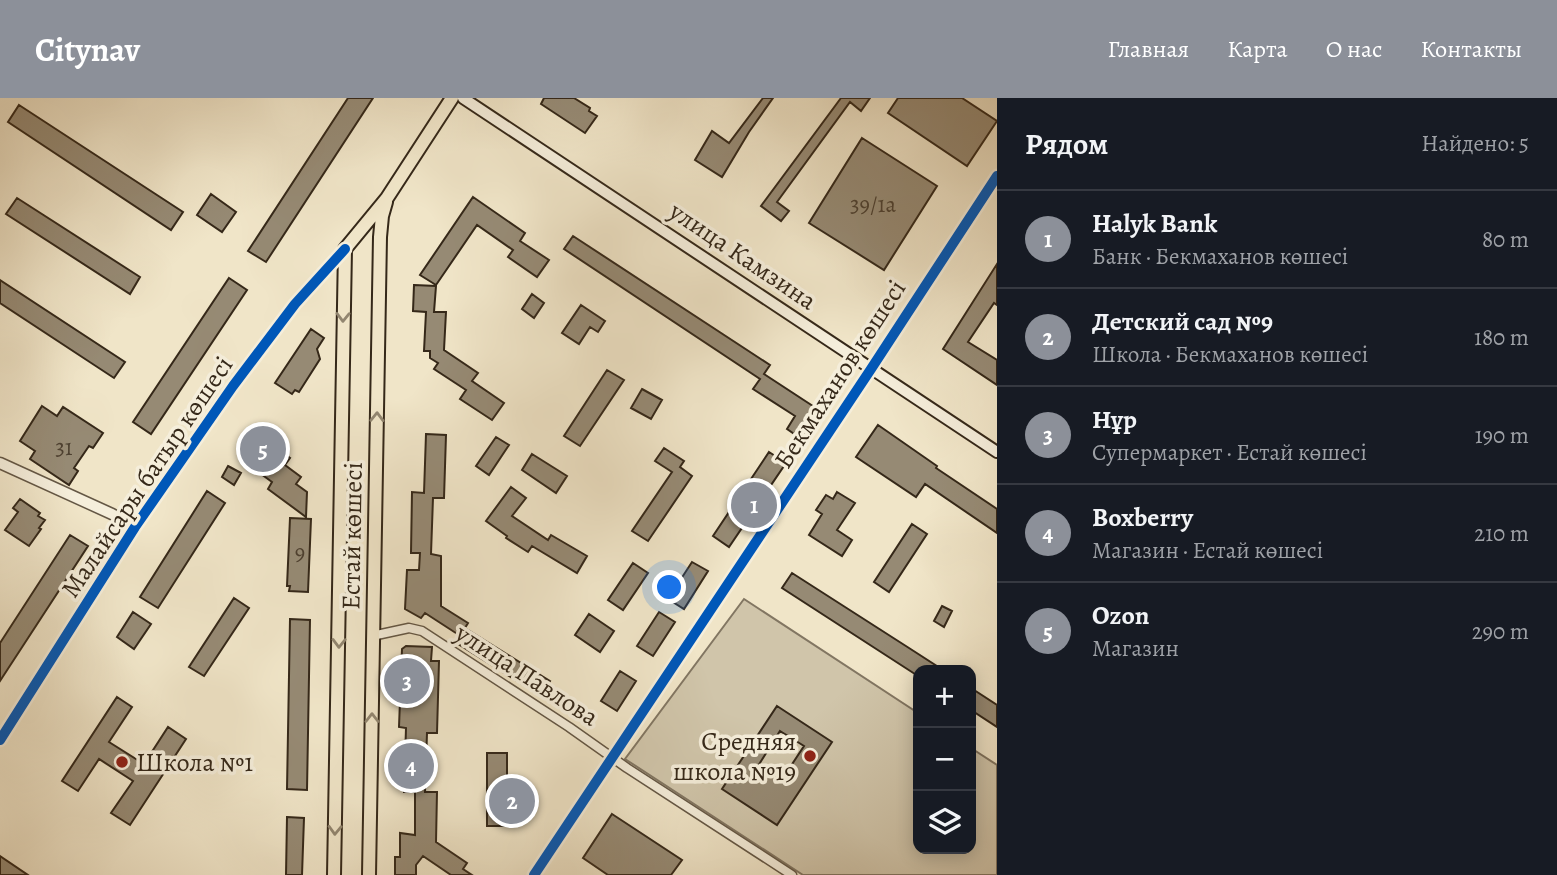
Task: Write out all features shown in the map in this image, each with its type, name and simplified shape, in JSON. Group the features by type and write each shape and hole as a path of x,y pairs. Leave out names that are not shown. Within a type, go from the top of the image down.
{"main road":[{"name":"Малайсары батыр көшесі","path":"345,249 387,198 452,98"},
{"name":"улица Камзина","path":"463,98 997,452"},
{"name":"Естай көшесі","path":"369,875 380,237 387,198"},
{"name":"Естай көшесі","path":"334,875 345,249"}],"street":[{"name":"Бекмаханов көшесі","path":"534,875 997,176"},
{"name":"Малайсары батыр көшесі","path":"0,740 135,527 233,386 295,304 345,249"},
{"path":"0,463 135,527"},
{"name":"улица Павлова","path":"372,636 409,628 422,631 792,875"}],"shaded area":[{"path":"744,599 913,710 913,854 976,854 976,751 997,765 997,875 803,875 625,759"}],"building":[{"path":"348,98 373,98 266,262 248,251"},
{"path":"544,98 574,98 597,116 585,133 541,104"},
{"path":"763,98 773,98 722,177 695,160 712,131 729,143"},
{"path":"841,98 870,98 861,111 850,102 777,202 789,211 781,221 761,206"},
{"path":"898,98 962,98 997,121 967,166 888,113"},
{"path":"19,105 183,212 171,230 8,122"},
{"path":"862,138 937,186 884,270 809,223"},
{"path":"211,194 236,212 222,232 197,215"},
{"path":"473,197 525,233 520,241 549,260 537,277 508,257 513,250 477,225 436,285 420,275"},
{"path":"17,198 140,277 130,294 6,214"},
{"path":"573,236 770,365 764,374 822,412 803,440 787,429 795,416 753,389 760,379 564,249"},
{"path":"997,264 997,305 994,303 968,342 997,360 997,385 943,349"},
{"path":"229,278 247,290 151,434 133,422"},
{"path":"0,280 125,362 114,378 0,303"},
{"path":"414,285 436,286 434,312 446,312 444,350 478,373 472,381 504,403 492,420 460,399 466,390 434,369 438,363 430,358 430,351 424,351 426,312 413,311"},
{"path":"532,294 544,303 534,318 522,309"},
{"path":"581,305 605,321 598,332 590,327 579,344 562,333"},
{"path":"311,329 324,338 317,349 320,359 299,392 295,390 292,394 275,383"},
{"path":"607,370 624,380 580,446 564,436"},
{"path":"642,389 662,400 651,419 631,408"},
{"path":"42,406 57,416 63,407 103,433 93,448 89,446 74,468 78,471 69,485 30,459 35,451 20,441"},
{"path":"878,425 997,509 997,533 925,484 916,497 856,457"},
{"path":"262,430 278,443 275,447 290,458 285,465 301,477 296,484 307,492 306,517 268,489 272,482 257,471 261,465 246,454 248,452 244,449 255,433 258,436"},
{"path":"426,434 446,435 444,498 433,498 431,554 441,556 441,606 468,623 465,628 550,681 541,696 458,644 462,637 425,613 421,618 405,609 407,570 419,570 420,553 411,553 412,492 424,493"},
{"path":"496,437 509,445 489,475 476,466"},
{"path":"664,448 684,461 680,467 692,476 648,541 632,531 672,472 655,461"},
{"path":"769,452 786,463 729,547 713,536"},
{"path":"532,454 567,476 556,493 522,470"},
{"path":"228,466 241,473 234,485 222,477"},
{"path":"511,487 526,498 512,516 548,540 551,535 587,556 577,573 532,546 528,552 486,521"},
{"path":"207,491 225,503 158,608 140,597"},
{"path":"837,492 855,503 837,530 852,540 842,556 809,535 822,514 816,510 826,495 833,499"},
{"path":"20,499 40,513 38,516 45,520 29,546 5,530 18,512 13,508"},
{"path":"290,518 311,519 308,592 289,591 290,586 287,586"},
{"path":"912,524 927,534 889,592 874,582"},
{"path":"70,535 88,546 0,681 0,643"},
{"path":"692,562 708,571 684,609 668,599"},
{"path":"633,563 648,573 623,610 608,600"},
{"path":"792,573 935,665 913,665 913,673 782,588"},
{"path":"234,598 249,608 204,676 189,667"},
{"path":"942,606 952,611 944,627 934,621"},
{"path":"133,612 151,624 134,649 117,637"},
{"path":"659,612 675,622 653,656 637,646"},
{"path":"589,614 614,631 600,652 575,635"},
{"path":"290,619 310,620 307,790 287,789"},
{"path":"406,646 432,647 431,661 439,661 437,733 427,733 425,792 437,792 436,842 467,863 463,869 472,875 451,875 423,856 416,865 416,875 395,875 395,857 400,857 400,833 415,835 415,792 404,792 406,728 399,727 402,649"},
{"path":"620,671 636,681 617,711 601,701"},
{"path":"976,691 997,705 997,727 976,713"},
{"name":"Школа №1","path":"117,697 132,707 109,742 144,764 168,727 186,739 130,825 111,813 133,781 99,759 78,791 62,781"},
{"name":"Средняя школа №19","path":"777,706 832,742 777,825 722,789","holes":["780,731 804,746 781,781 758,766"]},
{"path":"487,753 507,753 507,826 487,826"},
{"path":"612,814 682,860 671,875 608,875 583,858"},
{"path":"287,817 304,818 302,875 286,875"},
{"path":"0,856 28,875 0,875"}],"cycle path":[{"path":"534,875 997,176"},
{"path":"0,740 135,527 233,386 295,304 345,249"}],"place":[{"name":"Ozon","path":"263,449"},
{"name":"Halyk Bank","path":"754,505"},
{"name":"Нұр","path":"407,681"},
{"name":"Средняя школа №19","path":"810,756"},
{"name":"Школа №1","path":"122,762"},
{"name":"Boxberry","path":"411,766"},
{"name":"Детский сад №9","path":"512,801"}]}
